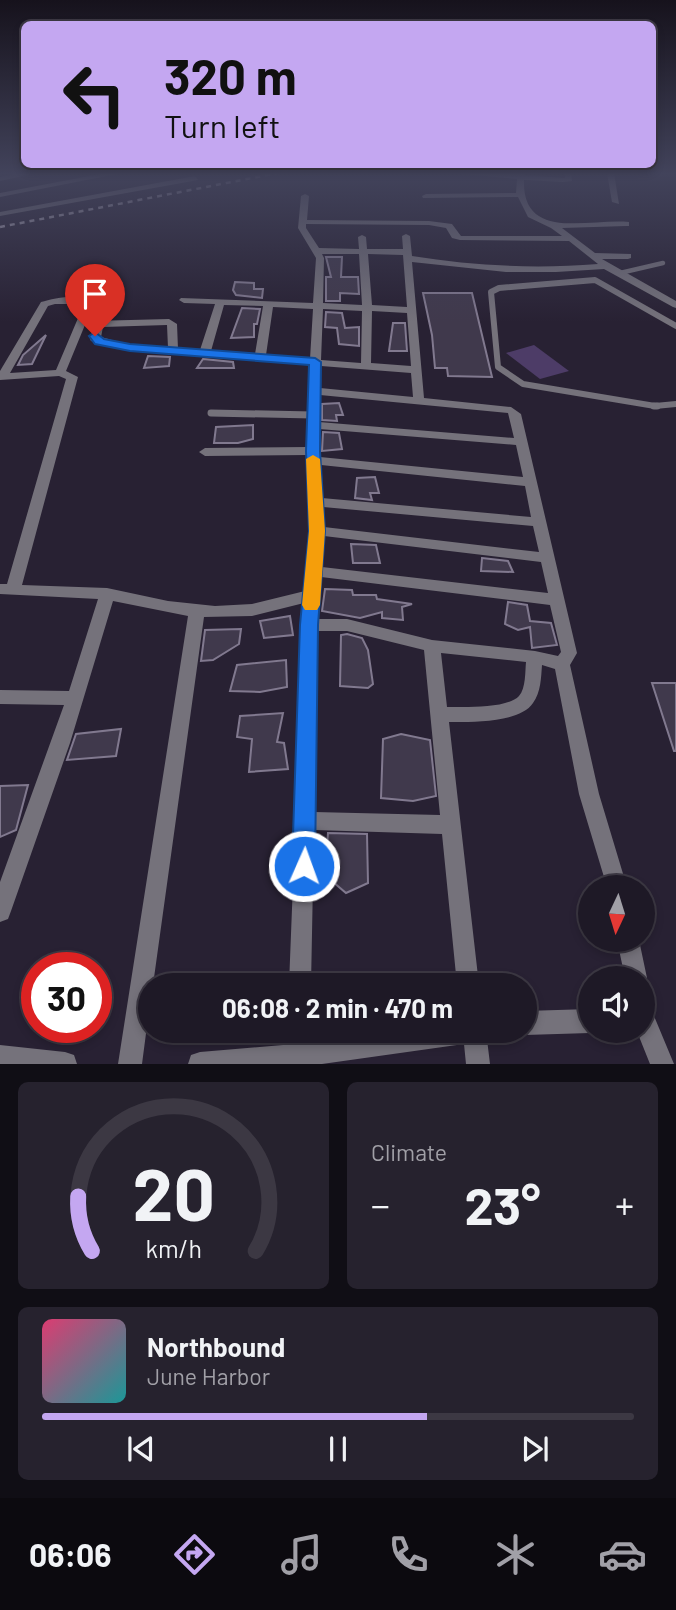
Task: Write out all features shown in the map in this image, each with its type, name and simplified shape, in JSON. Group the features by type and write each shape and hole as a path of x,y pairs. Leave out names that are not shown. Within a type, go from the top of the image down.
{"street":[{"path":"300,973 309,625 317,531 313,420 320,258 301,223"},
{"path":"385,223 449,226 455,236 460,238 569,239"},
{"path":"547,223 606,266 676,305"},
{"path":"554,226 626,224"},
{"path":"406,236 419,401"},
{"path":"362,237 367,309 366,366"},
{"path":"317,251 407,255 456,267 502,270 606,266"},
{"path":"592,256 628,256"},
{"path":"184,300 412,310"},
{"path":"1,377 44,304 55,301 87,301 89,303 60,373"},
{"path":"205,352 220,302"},
{"path":"260,357 268,304"},
{"path":"80,325 169,322 172,324 173,349"},
{"path":"99,324 95,336 100,342 141,349 173,349 415,370"},
{"path":"1,377 60,373 72,376 7,590 107,594 197,610 233,612 312,595"},
{"path":"314,391 511,410 515,414 569,653 562,664 589,794 613,875"},
{"path":"313,420 520,442"},
{"path":"205,452 313,456 530,482"},
{"path":"315,502 538,522"},
{"path":"317,531 546,558"},
{"path":"315,571 557,600"},
{"path":"0,911 75,698 107,594"},
{"path":"130,1064 197,610"},
{"path":"309,625 347,625 432,646 535,657 562,664"},
{"path":"432,646 467,973"},
{"path":"438,715 502,711 525,701 530,692 535,657"},
{"path":"2,702 75,698"},
{"path":"305,821 450,825"},
{"path":"537,1023 578,1021"},
{"path":"200,1064 293,1060 398,1043"},
{"path":"474,1043 478,1064"},
{"path":"653,1043 662,1064"},
{"path":"0,1057 65,1064"}],"lane":[{"path":"620,273 663,263"},
{"path":"676,326 595,280 499,288 491,292 498,367 523,384 655,406 676,404"},
{"path":"211,413 313,420"}],"shaded area":[{"path":"534,345 569,371 540,379 506,353"}],"building":[{"path":"326,257 342,257 341,277 358,277 359,294 340,293 340,301 326,301 326,277 331,277"},
{"path":"235,282 254,283 254,289 263,289 262,298 236,295 233,290"},
{"path":"423,293 472,293 492,377 448,376 447,368 435,368 432,335"},
{"path":"242,308 260,309 257,324 254,324 254,337 231,338"},
{"path":"326,312 342,313 345,328 359,327 359,346 339,344 337,328 325,327"},
{"path":"393,323 405,323 407,351 389,351"},
{"path":"46,335 32,364 18,365 23,355"},
{"path":"148,356 170,357 169,366 144,368"},
{"path":"203,359 233,362 234,368 197,368"},
{"path":"339,403 343,415 336,415 337,421 322,420 322,404"},
{"path":"253,425 253,439 238,443 214,443 216,427"},
{"path":"323,432 339,433 342,449 322,451"},
{"path":"375,477 379,493 370,493 372,500 355,498 357,478"},
{"path":"351,544 376,545 380,563 353,563"},
{"path":"482,558 508,561 513,572 481,571"},
{"path":"325,589 352,590 353,595 376,595 377,599 412,604 402,607 403,620 382,618 382,612 360,618 322,611"},
{"path":"508,602 527,605 530,621 551,623 557,645 532,648 530,627 518,630 505,624"},
{"path":"290,616 293,635 264,638 260,621"},
{"path":"241,629 239,644 213,660 201,661 205,630"},
{"path":"341,635 362,638 368,650 373,684 368,688 340,686"},
{"path":"286,660 287,687 260,692 230,691 237,665"},
{"path":"652,683 676,683 676,751 674,751"},
{"path":"283,713 277,742 284,743 288,769 249,772 252,739 237,737 240,716"},
{"path":"121,729 116,756 67,760 76,734"},
{"path":"401,734 430,740 436,796 413,801 381,798 383,739"},
{"path":"28,785 16,830 0,837 0,786"},
{"path":"328,833 367,834 368,883 346,893 325,875"}],"railway":[{"path":"0,227 22,223"}],"slow traffic":[{"path":"311,605 317,531 313,459"}],"route":[{"path":"95,336 100,342 130,348 173,349 315,362 313,451 317,531 309,625 304,866"}]}
